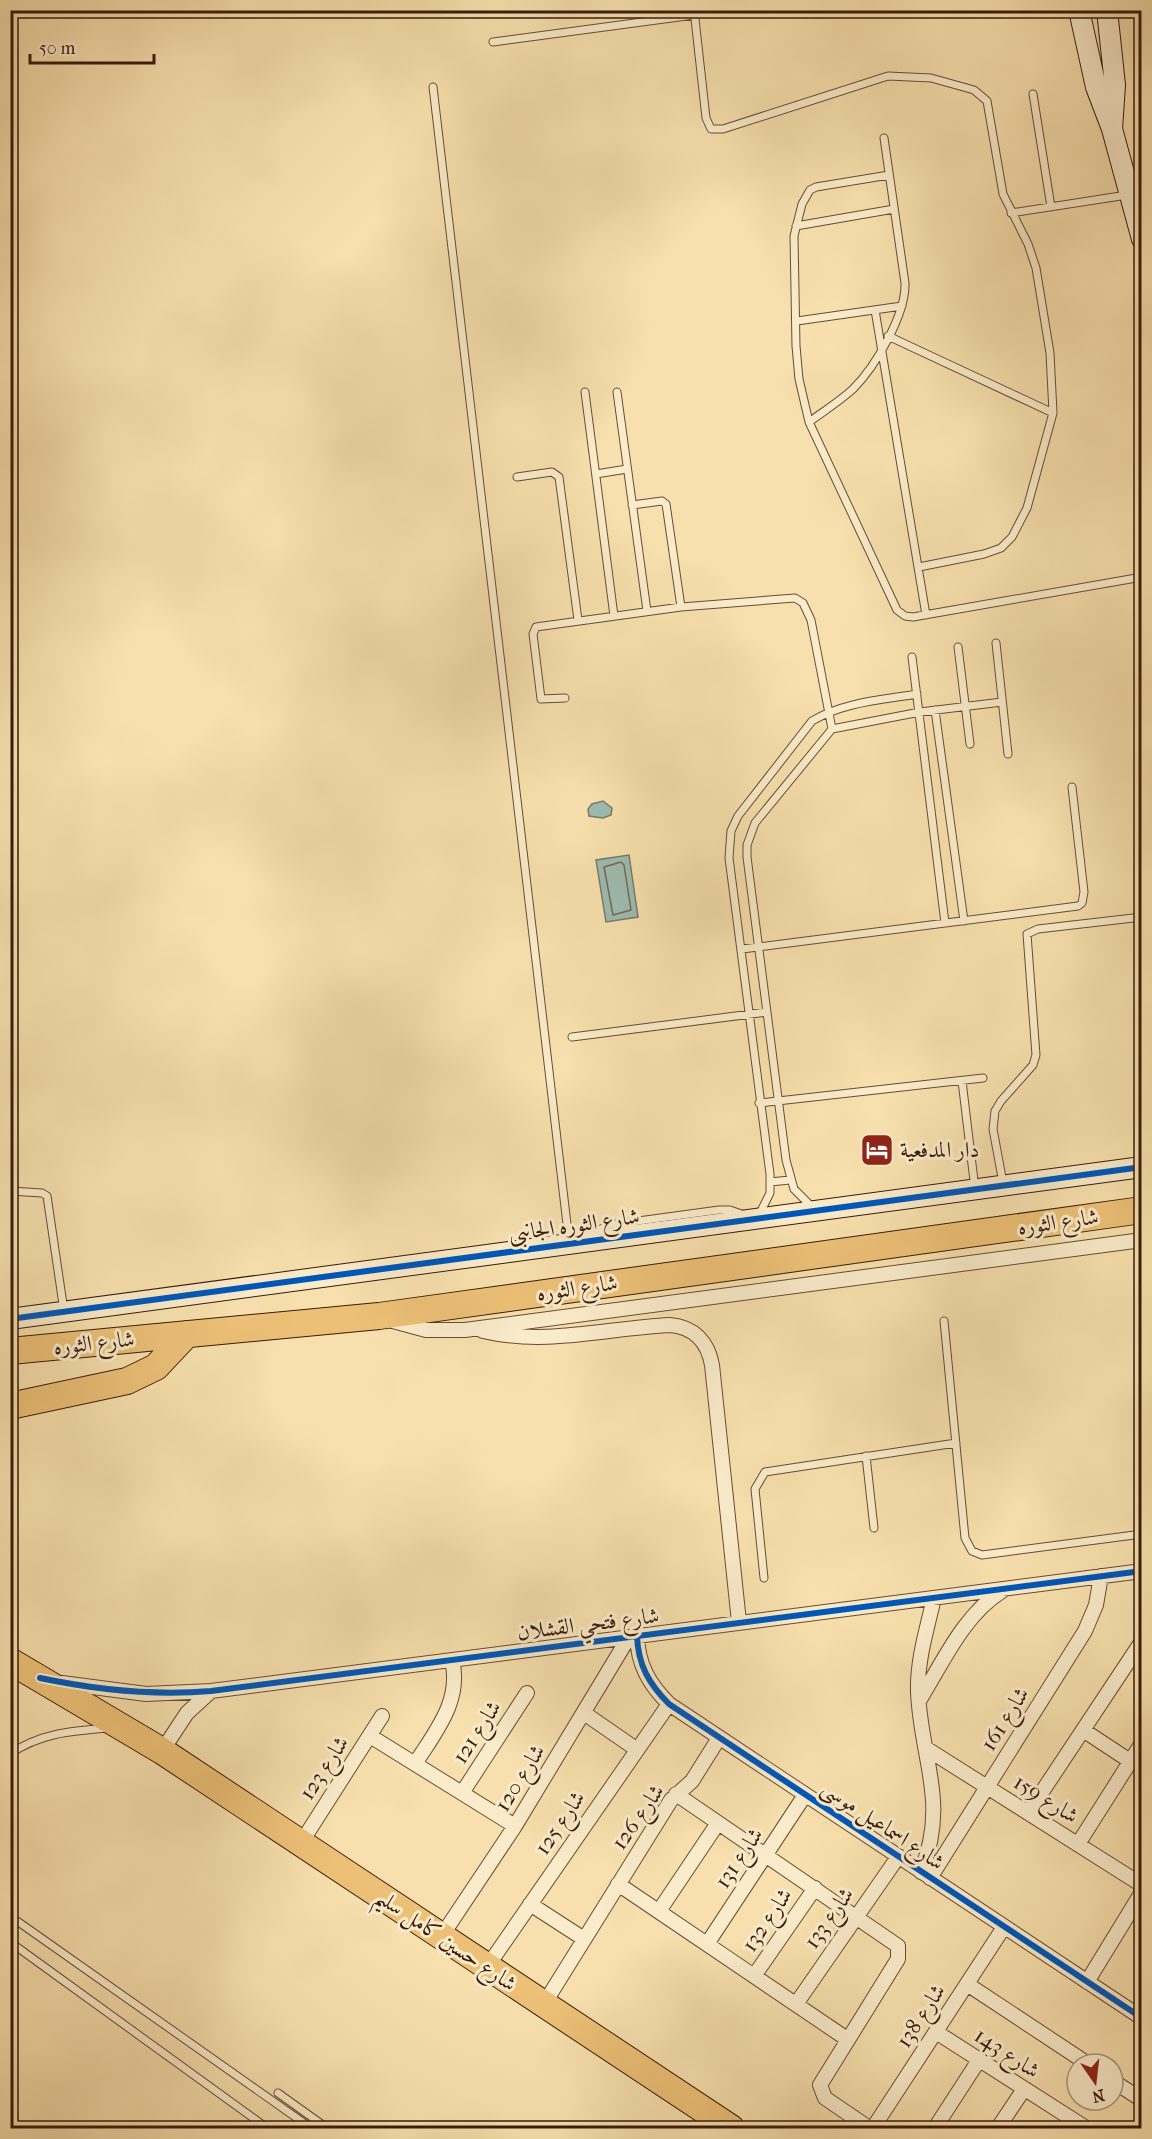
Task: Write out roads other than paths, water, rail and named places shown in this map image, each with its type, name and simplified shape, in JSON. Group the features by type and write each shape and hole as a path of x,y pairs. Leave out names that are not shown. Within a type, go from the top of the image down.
{"highway":[{"name":"شارع الثوره","path":"10,1352 379,1316 1142,1210"},
{"path":"10,1406 128,1381 156,1367 187,1334"},
{"name":"شارع حسين كامل سليم","path":"10,1661 162,1751 731,2128"}],"street":[{"path":"1079,10 1096,87 1112,129 1142,239"},
{"path":"1107,10 1115,85 1112,129"},
{"name":"شارع الثوره الجانبى","path":"10,1319 1142,1167"},
{"path":"379,1316 426,1330 474,1329 1142,1240"},
{"path":"474,1329 507,1336 538,1338 670,1325 687,1328 701,1339 712,1365 739,1622"},
{"name":"شارع فتحي القشلان","path":"40,1678 118,1692 160,1694 211,1691 1142,1571"},
{"name":"شارع 161","path":"925,1875 987,1787 1085,1632 1096,1605 1101,1576"},
{"path":"919,1701 972,1618 985,1603 1005,1588"},
{"path":"925,1875 934,1814 933,1784 919,1701 921,1657 934,1598"},
{"name":"شارع اسماعيل موسى","path":"633,1637 644,1672 654,1689 669,1704 1142,2018"},
{"name":"شارع 120","path":"441,1936 515,1826 633,1637"},
{"path":"1028,1813 1142,1641"},
{"path":"415,1764 451,1703 454,1679 452,1660"},
{"path":"162,1751 182,1719 211,1691"},
{"name":"شارع 121","path":"462,1793 527,1693"},
{"name":"شارع 125","path":"487,1966 669,1704"},
{"path":"585,1713 636,1749"},
{"name":"شارع 123","path":"301,1843 382,1716"},
{"path":"1083,1730 1130,1761"},
{"path":"370,1736 515,1826"},
{"name":"شارع 126","path":"544,2004 676,1794 692,1781 719,1738"},
{"path":"1078,1844 1140,1747"},
{"name":"شارع 159","path":"927,1749 1142,1885"},
{"path":"676,1794 893,1941 900,1952 897,1962 821,2080 820,2090 825,2098 871,2128"},
{"name":"شارع 131","path":"707,1944 806,1795"},
{"path":"659,1911 718,1823"},
{"name":"شارع 133","path":"796,2004 898,1857"},
{"path":"618,1884 847,2039"},
{"name":"شارع 132","path":"754,1976 815,1888"},
{"path":"1087,1982 1142,1892"},
{"path":"530,1904 584,1939"},
{"name":"شارع 138","path":"871,2128 1004,1927"},
{"path":"967,1984 1070,2052"},
{"name":"شارع 143","path":"936,2032 1079,2127"},
{"path":"935,2128 979,2060"},
{"path":"998,2128 1024,2089"},
{"path":"1125,2089 1142,2100"}],"lane":[{"path":"493,42 694,13 706,118 711,129 723,129 888,76 931,78 965,87 987,101 1003,194 1028,243 1036,268 1050,353 1053,413 1027,508 1012,537 1000,548 984,554 919,567"},
{"path":"433,87 498,658 576,1243"},
{"path":"1033,94 1051,207"},
{"path":"809,422 854,388 882,348 902,306 905,283 884,138"},
{"path":"889,175 825,184 810,190 802,204 796,226 797,321 799,379 809,422 897,610 905,616 926,615 1142,577"},
{"path":"1011,213 1129,194"},
{"path":"796,226 894,209"},
{"path":"797,321 902,306"},
{"path":"875,310 926,615"},
{"path":"888,336 1053,413"},
{"path":"585,392 614,616"},
{"path":"617,392 647,611"},
{"path":"596,474 627,470"},
{"path":"518,477 552,472 559,477 578,620"},
{"path":"632,505 662,501 666,504 681,607"},
{"path":"565,698 542,700 533,634 536,627 681,607 782,597 795,598 803,603 811,621 831,729"},
{"path":"996,643 1008,754"},
{"path":"958,647 970,744"},
{"path":"912,657 945,923"},
{"path":"753,1219 767,1203 770,1182 729,858 731,831 746,806 812,721 828,711 917,694"},
{"path":"817,1209 797,1194 790,1180 747,857 749,834 762,814 831,729 920,712 1002,702"},
{"path":"935,710 964,921"},
{"path":"742,949 1074,908 1082,903 1084,892 1072,787"},
{"path":"1003,1186 993,1129 995,1111 1033,1065 1036,1055 1027,934 1038,929 1142,917"},
{"path":"572,1037 767,1012"},
{"path":"759,1103 983,1078"},
{"path":"962,1081 975,1189"},
{"path":"770,1182 790,1180"},
{"path":"10,1191 47,1196 64,1311"},
{"path":"944,1320 965,1538 969,1547 982,1555 1142,1534"},
{"path":"764,1578 755,1489 760,1476 770,1469 956,1443"},
{"path":"866,1456 874,1528"},
{"path":"10,1754 30,1742 59,1732 122,1727"},
{"path":"10,1916 312,2128"},
{"path":"10,1942 267,2128"},
{"path":"278,2093 327,2128"}],"water":[{"path":"603,801 612,808 611,815 603,818 589,816 588,809 592,804"},
{"path":"629,855 638,917 606,922 596,860"}],"place":[{"name":"دار المدفعية","path":"877,1150"}]}
